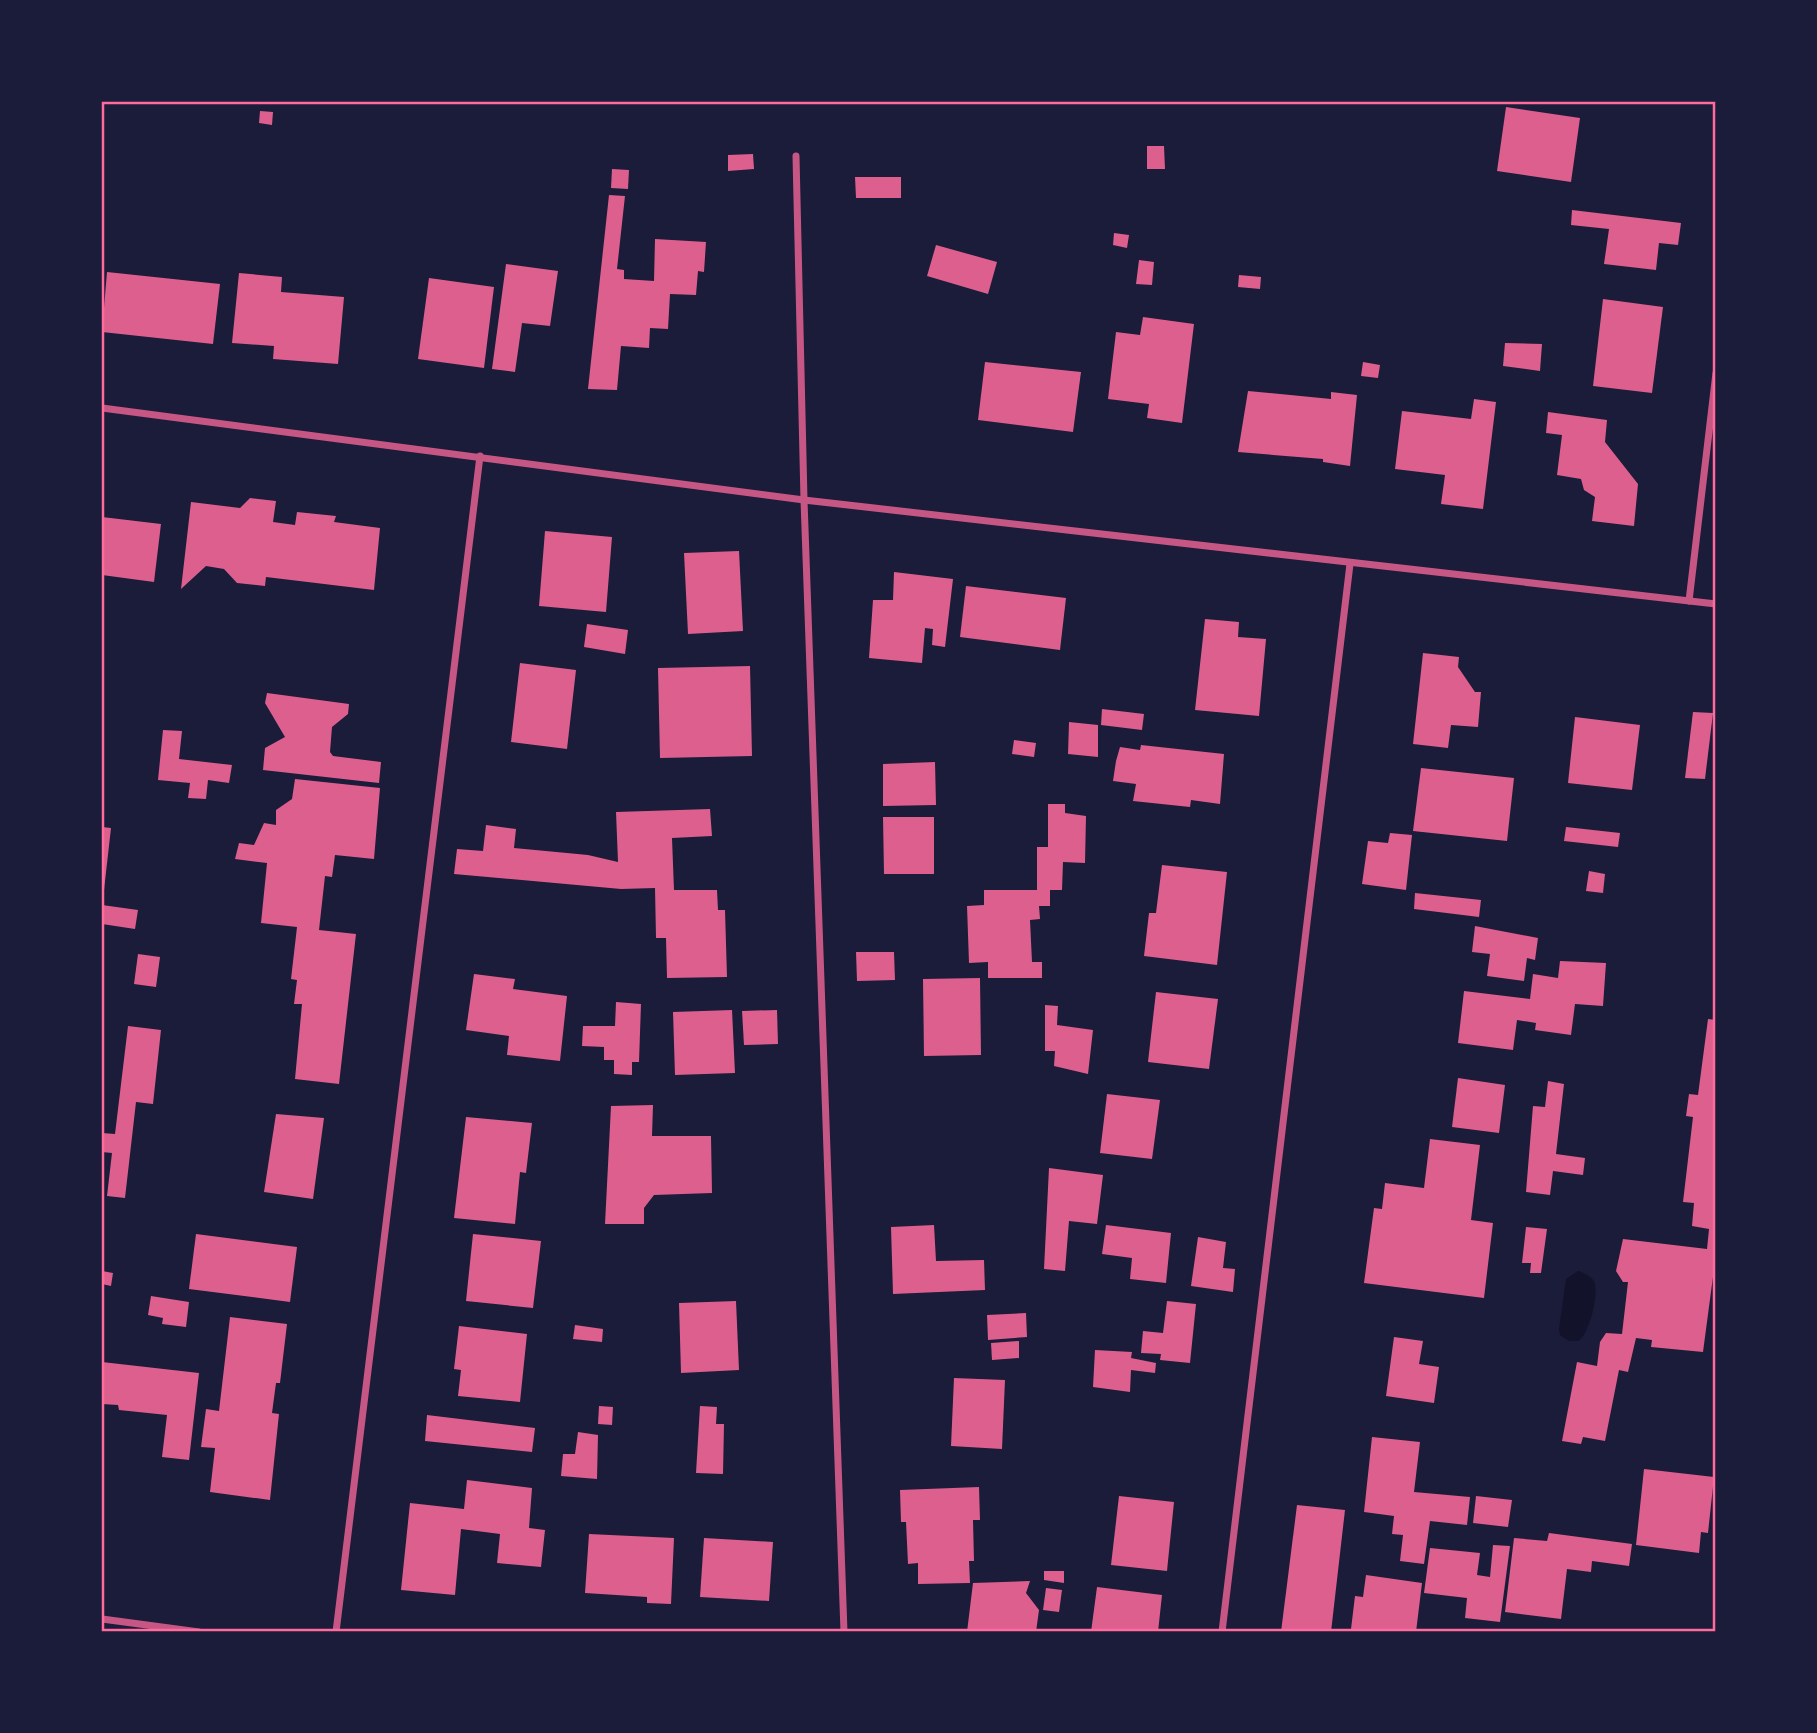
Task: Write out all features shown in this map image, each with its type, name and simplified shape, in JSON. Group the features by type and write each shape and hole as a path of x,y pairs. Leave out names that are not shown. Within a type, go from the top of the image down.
{"street":[{"path":"796,156 804,500 844,1632"},
{"path":"1689,601 1716,373"},
{"path":"102,408 804,500 1716,604"},
{"path":"337,1632 480,456"},
{"path":"1222,1632 1350,564"},
{"path":"102,1619 199,1632"}],"shaded area":[{"path":"1578,1271 1594,1282 1595,1298 1586,1331 1578,1341 1569,1341 1560,1335 1559,1329 1566,1279"}],"building":[{"path":"1506,107 1580,118 1571,182 1497,171"},
{"path":"260,111 273,112 272,125 259,123"},
{"path":"1147,146 1164,146 1165,169 1147,169"},
{"path":"753,154 754,169 728,171 728,155"},
{"path":"612,169 629,170 628,189 611,188"},
{"path":"855,177 901,177 901,198 856,198"},
{"path":"609,195 625,196 617,269 624,270 624,279 654,281 655,239 706,242 704,272 698,271 696,295 670,294 668,329 650,328 649,348 621,346 617,390 588,389"},
{"path":"1572,210 1681,223 1678,245 1659,243 1656,270 1604,264 1609,229 1571,225"},
{"path":"1114,233 1129,235 1127,248 1113,245"},
{"path":"936,245 997,262 988,294 927,276"},
{"path":"1139,260 1154,262 1152,285 1136,284"},
{"path":"506,264 558,271 550,326 522,323 515,372 492,369"},
{"path":"107,272 220,284 213,344 102,332"},
{"path":"239,273 282,277 281,292 344,297 338,364 273,359 274,346 232,343"},
{"path":"1239,275 1261,277 1260,289 1238,287"},
{"path":"429,278 494,287 484,368 418,359"},
{"path":"1603,299 1663,307 1652,393 1593,386"},
{"path":"1143,317 1194,324 1182,423 1147,418 1149,404 1108,399 1116,332 1140,335"},
{"path":"1505,343 1542,344 1540,371 1503,366"},
{"path":"985,362 1081,372 1073,432 978,420"},
{"path":"1363,362 1380,365 1378,378 1361,376"},
{"path":"1248,391 1331,399 1331,392 1357,395 1350,466 1323,462 1323,459 1238,452"},
{"path":"1474,399 1496,402 1483,509 1441,504 1445,475 1395,469 1402,411 1471,419"},
{"path":"1548,412 1607,420 1605,442 1638,484 1634,526 1592,521 1595,497 1584,490 1581,479 1557,475 1562,435 1546,433"},
{"path":"250,498 276,501 273,522 295,525 297,512 336,516 334,522 380,528 374,590 266,577 265,586 237,583 224,569 206,566 181,589 191,502 240,508"},
{"path":"102,517 161,524 154,582 102,575"},
{"path":"545,531 612,537 606,612 539,606"},
{"path":"739,551 743,631 688,634 684,553"},
{"path":"894,572 953,579 945,647 932,645 933,629 925,628 922,663 869,658 873,600 893,600"},
{"path":"966,586 1066,598 1060,650 960,637"},
{"path":"1205,619 1239,622 1238,637 1266,639 1259,716 1195,710"},
{"path":"587,624 628,630 625,654 584,647"},
{"path":"1423,653 1459,657 1458,667 1475,692 1481,692 1478,727 1451,725 1448,748 1413,744"},
{"path":"520,663 576,670 567,749 511,742"},
{"path":"750,666 752,756 660,758 658,668"},
{"path":"267,693 349,704 348,714 332,727 330,752 333,756 381,762 379,783 263,770 265,748 285,737 265,703"},
{"path":"1102,709 1144,714 1142,730 1101,725"},
{"path":"1693,712 1713,713 1705,779 1685,778"},
{"path":"1575,717 1640,725 1632,790 1568,783"},
{"path":"1069,722 1098,725 1098,757 1068,754"},
{"path":"163,730 182,731 179,759 232,765 229,783 208,780 206,799 188,798 190,783 158,780"},
{"path":"1014,740 1036,743 1034,757 1012,754"},
{"path":"1141,745 1224,754 1220,804 1191,800 1190,807 1133,801 1136,784 1113,781 1120,747 1140,750"},
{"path":"935,762 936,805 883,806 883,764"},
{"path":"1421,768 1514,778 1507,841 1413,831"},
{"path":"295,779 380,788 374,859 335,855 332,877 325,876 319,930 356,934 339,1084 295,1079 302,1004 294,1004 297,980 291,979 297,927 261,923 267,863 235,859 239,843 254,845 264,823 276,825 276,810 292,799"},
{"path":"1048,804 1065,804 1065,813 1086,816 1085,863 1063,862 1062,890 1050,890 1050,906 1039,906 1040,919 1030,920 1032,962 1042,962 1042,978 988,978 988,962 969,963 967,906 984,905 984,890 1037,890 1037,847 1048,847"},
{"path":"710,809 712,836 672,838 674,890 717,890 718,910 725,910 727,977 667,978 666,938 656,938 655,888 621,889 454,874 457,849 483,851 486,825 516,829 514,848 588,855 618,862 616,812"},
{"path":"883,817 934,817 934,874 884,874"},
{"path":"102,827 111,828 103,899 102,899"},
{"path":"1566,827 1620,833 1618,847 1564,841"},
{"path":"1390,833 1412,835 1406,890 1362,884 1368,841 1388,843"},
{"path":"1162,865 1227,872 1217,965 1144,956 1149,913 1156,913"},
{"path":"1589,871 1605,874 1603,893 1586,891"},
{"path":"1415,893 1481,900 1479,917 1414,909"},
{"path":"102,905 138,910 135,929 102,924"},
{"path":"1475,926 1538,938 1535,960 1527,958 1524,981 1487,976 1490,954 1472,952"},
{"path":"856,952 894,952 895,980 857,981"},
{"path":"138,954 160,957 156,987 134,984"},
{"path":"1560,961 1606,963 1603,1006 1575,1004 1571,1035 1535,1030 1536,1023 1517,1020 1513,1050 1458,1043 1464,991 1530,999 1533,974 1558,978"},
{"path":"474,974 515,979 513,989 567,996 560,1061 507,1055 509,1036 466,1030"},
{"path":"980,978 981,1055 924,1056 923,979"},
{"path":"1156,992 1218,999 1209,1069 1148,1062"},
{"path":"616,1002 641,1004 639,1062 632,1062 632,1075 614,1074 614,1060 604,1060 604,1047 582,1046 583,1026 615,1026"},
{"path":"1045,1005 1058,1006 1057,1025 1093,1030 1088,1074 1054,1066 1055,1051 1045,1051"},
{"path":"732,1010 735,1073 675,1075 673,1012"},
{"path":"777,1010 778,1044 744,1045 742,1011"},
{"path":"1708,1019 1716,1020 1716,1254 1703,1352 1651,1347 1652,1340 1636,1338 1628,1372 1619,1370 1605,1441 1583,1437 1581,1444 1562,1441 1577,1362 1597,1366 1600,1342 1606,1333 1622,1334 1628,1282 1623,1282 1616,1271 1623,1239 1707,1249 1709,1229 1692,1226 1694,1203 1683,1202 1693,1117 1686,1116 1689,1094 1698,1095"},
{"path":"128,1026 161,1030 153,1104 136,1102 125,1198 107,1196 112,1153 102,1152 102,1133 115,1134"},
{"path":"1458,1078 1505,1085 1499,1133 1452,1127"},
{"path":"1548,1081 1564,1084 1556,1154 1585,1158 1583,1175 1553,1171 1550,1195 1526,1192 1533,1106 1545,1107"},
{"path":"1107,1094 1160,1100 1152,1159 1100,1153"},
{"path":"653,1105 652,1136 711,1136 712,1193 654,1195 644,1208 644,1224 605,1224 611,1106"},
{"path":"276,1114 324,1118 313,1199 264,1192"},
{"path":"466,1117 532,1123 526,1173 520,1172 515,1224 454,1218"},
{"path":"1430,1139 1480,1145 1471,1220 1493,1223 1484,1298 1364,1283 1374,1208 1382,1209 1385,1183 1424,1188"},
{"path":"1049,1168 1103,1175 1097,1224 1069,1221 1065,1271 1044,1269"},
{"path":"934,1225 936,1261 984,1260 985,1290 893,1294 891,1227"},
{"path":"1106,1225 1171,1233 1166,1283 1130,1279 1132,1258 1102,1254"},
{"path":"1526,1227 1547,1229 1541,1273 1530,1273 1531,1263 1522,1263"},
{"path":"196,1234 297,1247 290,1302 189,1289"},
{"path":"473,1234 541,1241 533,1308 466,1301"},
{"path":"1198,1237 1226,1242 1223,1268 1235,1269 1233,1292 1191,1286"},
{"path":"102,1271 113,1273 111,1286 102,1284"},
{"path":"151,1296 189,1302 186,1327 162,1324 163,1318 148,1315"},
{"path":"736,1301 739,1370 681,1373 679,1303"},
{"path":"1167,1301 1196,1304 1190,1363 1160,1360 1161,1354 1141,1353 1143,1331 1163,1333"},
{"path":"1026,1313 1027,1337 988,1340 987,1315"},
{"path":"230,1317 287,1324 280,1383 276,1383 272,1413 279,1414 270,1500 210,1492 215,1448 201,1447 206,1409 219,1411"},
{"path":"575,1325 603,1329 602,1342 573,1339"},
{"path":"459,1326 527,1334 520,1402 458,1396 461,1370 454,1369"},
{"path":"1394,1337 1423,1341 1419,1364 1439,1367 1434,1403 1386,1396"},
{"path":"1019,1341 1019,1358 992,1360 991,1343"},
{"path":"1095,1350 1132,1352 1131,1358 1156,1363 1155,1373 1131,1370 1130,1392 1093,1387"},
{"path":"102,1362 199,1373 189,1460 162,1457 167,1415 119,1410 118,1405 102,1404"},
{"path":"954,1378 1005,1380 1002,1449 951,1446"},
{"path":"599,1406 613,1407 612,1425 598,1424"},
{"path":"700,1406 717,1407 716,1424 724,1424 723,1474 696,1473"},
{"path":"427,1415 535,1428 532,1452 425,1441"},
{"path":"578,1432 598,1435 597,1479 561,1476 563,1454 575,1454"},
{"path":"1372,1437 1420,1442 1414,1492 1470,1497 1467,1525 1430,1521 1424,1564 1400,1561 1403,1535 1392,1534 1394,1516 1364,1512"},
{"path":"1644,1469 1714,1477 1708,1533 1701,1532 1699,1553 1636,1545"},
{"path":"467,1480 532,1488 529,1528 545,1530 541,1567 497,1563 500,1534 461,1529 455,1595 401,1590 410,1503 464,1509"},
{"path":"979,1487 980,1520 973,1520 974,1561 969,1561 970,1583 918,1584 918,1563 908,1564 906,1522 901,1522 900,1490"},
{"path":"1119,1496 1174,1502 1167,1571 1111,1565"},
{"path":"1476,1496 1512,1500 1508,1527 1473,1523"},
{"path":"1297,1505 1345,1510 1331,1632 1281,1632"},
{"path":"1549,1533 1632,1544 1629,1566 1592,1561 1591,1572 1567,1569 1561,1619 1505,1612 1514,1538 1547,1541"},
{"path":"589,1534 674,1538 671,1604 647,1603 647,1597 585,1593"},
{"path":"704,1538 773,1542 769,1601 700,1597"},
{"path":"1493,1545 1510,1546 1500,1622 1465,1618 1467,1598 1424,1593 1430,1548 1480,1553 1477,1575 1490,1577"},
{"path":"1044,1571 1064,1571 1064,1583 1044,1580"},
{"path":"1366,1575 1422,1583 1416,1632 1351,1629 1355,1596 1363,1597"},
{"path":"1030,1581 1026,1593 1039,1610 1036,1632 967,1632 973,1583"},
{"path":"1097,1587 1162,1595 1158,1632 1091,1632"},
{"path":"1046,1588 1062,1590 1059,1612 1043,1610"}]}
